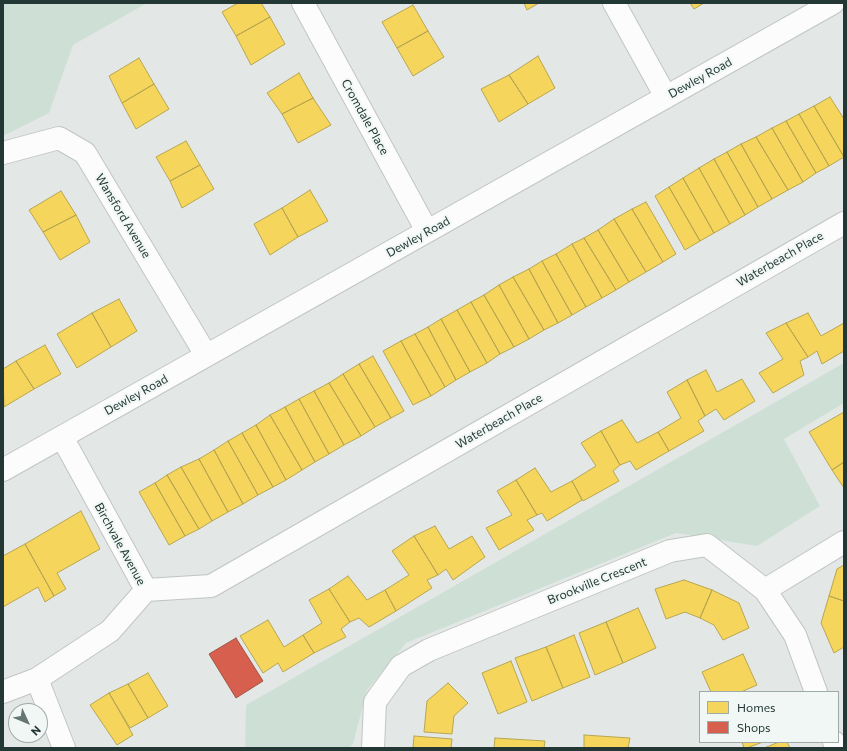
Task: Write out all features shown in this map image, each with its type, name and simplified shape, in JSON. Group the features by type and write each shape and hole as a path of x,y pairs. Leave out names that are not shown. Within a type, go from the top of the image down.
{"street":[{"name":"Cromdale Place","path":"303,3 427,231"},
{"path":"614,3 666,97"},
{"name":"Dewley Road","path":"3,470 833,3"},
{"name":"Wansford Avenue","path":"3,154 59,138 85,153 206,356"},
{"name":"Waterbeach Place","path":"146,590 211,586 844,223"},
{"name":"Birchvale Avenue","path":"3,692 37,679 110,631 146,590 62,437"},
{"path":"766,590 844,542"},
{"name":"Brookville Crescent","path":"373,748 376,702 401,666 429,650 663,554 707,545 766,590 795,635 816,691"},
{"path":"37,679 64,748"}],"shaded area":[{"path":"3,3 147,3 73,45 49,113 3,136"},
{"path":"844,363 844,403 784,439 820,506 757,546 676,533 406,643 367,690 353,744 349,748 245,748 246,705"}],"building: Homes":[{"path":"238,3 261,3 270,17 236,36 222,12"},
{"path":"524,3 539,3 527,10"},
{"path":"690,3 704,3 694,9"},
{"path":"413,5 428,31 397,48 382,22"},
{"path":"270,17 285,44 251,65 236,36"},
{"path":"428,31 444,57 413,76 397,48"},
{"path":"538,56 555,88 528,104 509,75"},
{"path":"139,58 154,84 122,103 109,76"},
{"path":"299,73 313,98 282,114 267,93"},
{"path":"509,75 528,104 499,122 481,89"},
{"path":"154,84 169,109 136,129 122,103"},
{"path":"830,97 844,119 844,157 814,106"},
{"path":"313,98 331,125 298,143 282,114"},
{"path":"814,106 844,157 829,166 799,114"},
{"path":"799,114 829,166 816,173 786,121"},
{"path":"786,121 816,173 803,182 772,128"},
{"path":"772,128 803,182 788,190 756,137"},
{"path":"756,137 788,190 772,199 741,144"},
{"path":"186,141 200,165 170,181 156,157"},
{"path":"741,144 772,199 758,207 727,152"},
{"path":"727,152 758,207 745,215 714,159"},
{"path":"714,159 745,215 730,224 699,168"},
{"path":"200,165 214,189 182,208 170,181"},
{"path":"699,168 730,224 714,233 683,178"},
{"path":"683,178 714,233 700,241 669,187"},
{"path":"669,187 700,241 685,250 655,196"},
{"path":"310,190 328,221 298,237 282,208"},
{"path":"61,191 76,215 43,232 29,210"},
{"path":"646,202 676,254 663,262 632,209"},
{"path":"282,208 298,237 270,255 254,224"},
{"path":"632,209 663,262 646,272 614,219"},
{"path":"76,215 90,242 60,260 43,232"},
{"path":"614,219 646,272 629,282 598,230"},
{"path":"598,230 629,282 616,290 584,238"},
{"path":"584,238 616,290 602,298 572,244"},
{"path":"572,244 602,298 586,307 556,254"},
{"path":"556,254 586,307 572,315 542,261"},
{"path":"542,261 572,315 558,323 529,269"},
{"path":"529,269 558,323 544,330 513,277"},
{"path":"513,277 544,330 529,339 499,285"},
{"path":"499,285 529,339 514,347 484,295"},
{"path":"484,295 514,347 500,354 471,302"},
{"path":"119,299 137,331 111,347 92,313"},
{"path":"471,302 500,354 487,363 457,310"},
{"path":"457,310 487,363 470,372 441,319"},
{"path":"92,313 111,347 77,368 57,334"},
{"path":"808,313 821,336 844,323 844,351 822,364 817,351 808,357 786,323"},
{"path":"441,319 470,372 456,380 428,327"},
{"path":"786,323 808,357 800,361 804,375 773,393 759,373 783,359 766,333"},
{"path":"428,327 456,380 445,387 415,334"},
{"path":"415,334 445,387 431,396 401,341"},
{"path":"401,341 431,396 413,405 383,351"},
{"path":"45,345 61,374 34,389 16,361"},
{"path":"373,356 404,411 391,418 359,364"},
{"path":"16,361 34,389 4,407 3,369"},
{"path":"359,364 391,418 375,427 343,374"},
{"path":"706,370 717,392 742,379 755,401 724,420 716,409 705,416 687,380"},
{"path":"343,374 375,427 361,436 329,383"},
{"path":"687,380 705,416 698,421 704,431 669,451 658,432 681,418 667,392"},
{"path":"329,383 361,436 344,445 314,391"},
{"path":"314,391 344,445 329,454 299,399"},
{"path":"299,399 329,454 315,462 285,407"},
{"path":"285,407 315,462 302,470 270,415"},
{"path":"844,412 844,462 832,470 809,432"},
{"path":"270,415 302,470 286,480 256,425"},
{"path":"622,420 637,443 658,432 669,451 636,470 630,461 620,465 601,431"},
{"path":"256,425 286,480 273,487 242,433"},
{"path":"601,431 620,465 613,471 619,481 583,501 572,481 596,466 581,443"},
{"path":"242,433 273,487 258,495 228,441"},
{"path":"228,441 258,495 243,504 214,450"},
{"path":"214,450 243,504 228,512 199,459"},
{"path":"199,459 228,512 212,521 181,467"},
{"path":"844,462 844,488 832,470"},
{"path":"181,467 212,521 199,529 167,475"},
{"path":"535,468 551,492 572,481 582,500 547,521 542,513 537,515 516,480"},
{"path":"167,475 199,529 185,536 155,483"},
{"path":"516,480 537,515 527,520 534,530 499,550 486,528 512,515 497,491"},
{"path":"155,483 185,536 169,545 139,492"},
{"path":"81,511 100,549 57,573 66,589 54,596 25,544"},
{"path":"435,526 449,549 472,536 485,557 453,580 446,569 438,575 414,536"},
{"path":"414,536 438,575 427,580 432,588 396,611 385,590 409,575 392,551"},
{"path":"25,544 54,596 45,602 38,587 3,607 3,556"},
{"path":"844,565 844,601 829,596 837,569"},
{"path":"348,576 367,600 385,590 396,611 369,627 359,618 350,622 329,589"},
{"path":"684,580 712,590 700,618 685,612 666,619 655,589"},
{"path":"329,589 350,622 341,629 346,637 314,653 303,635 322,623 309,600"},
{"path":"712,590 739,603 749,628 723,640 714,625 700,618"},
{"path":"829,596 844,601 844,647 834,653 821,623"},
{"path":"638,608 656,648 623,663 606,622"},
{"path":"268,620 284,647 303,635 314,653 283,672 278,663 263,673 240,636"},
{"path":"606,622 623,663 595,675 579,633"},
{"path":"574,635 590,677 563,688 546,647"},
{"path":"546,647 563,688 532,701 515,658"},
{"path":"743,654 757,685 743,691 711,691 702,672"},
{"path":"511,661 527,702 498,714 482,673"},
{"path":"148,673 168,706 148,718 128,684"},
{"path":"448,683 468,703 454,716 452,734 424,732 427,701"},
{"path":"128,684 148,718 130,728 109,693"},
{"path":"109,693 133,735 117,745 90,705"},
{"path":"584,735 630,738 628,748 584,748"},
{"path":"414,736 452,739 451,748 413,748"},
{"path":"495,738 545,741 544,748 494,748"},
{"path":"742,743 760,743 747,748 744,748"},
{"path":"776,743 788,743 790,748 764,748"}],"building: Shops":[{"path":"236,638 263,681 236,698 209,654"}]}
